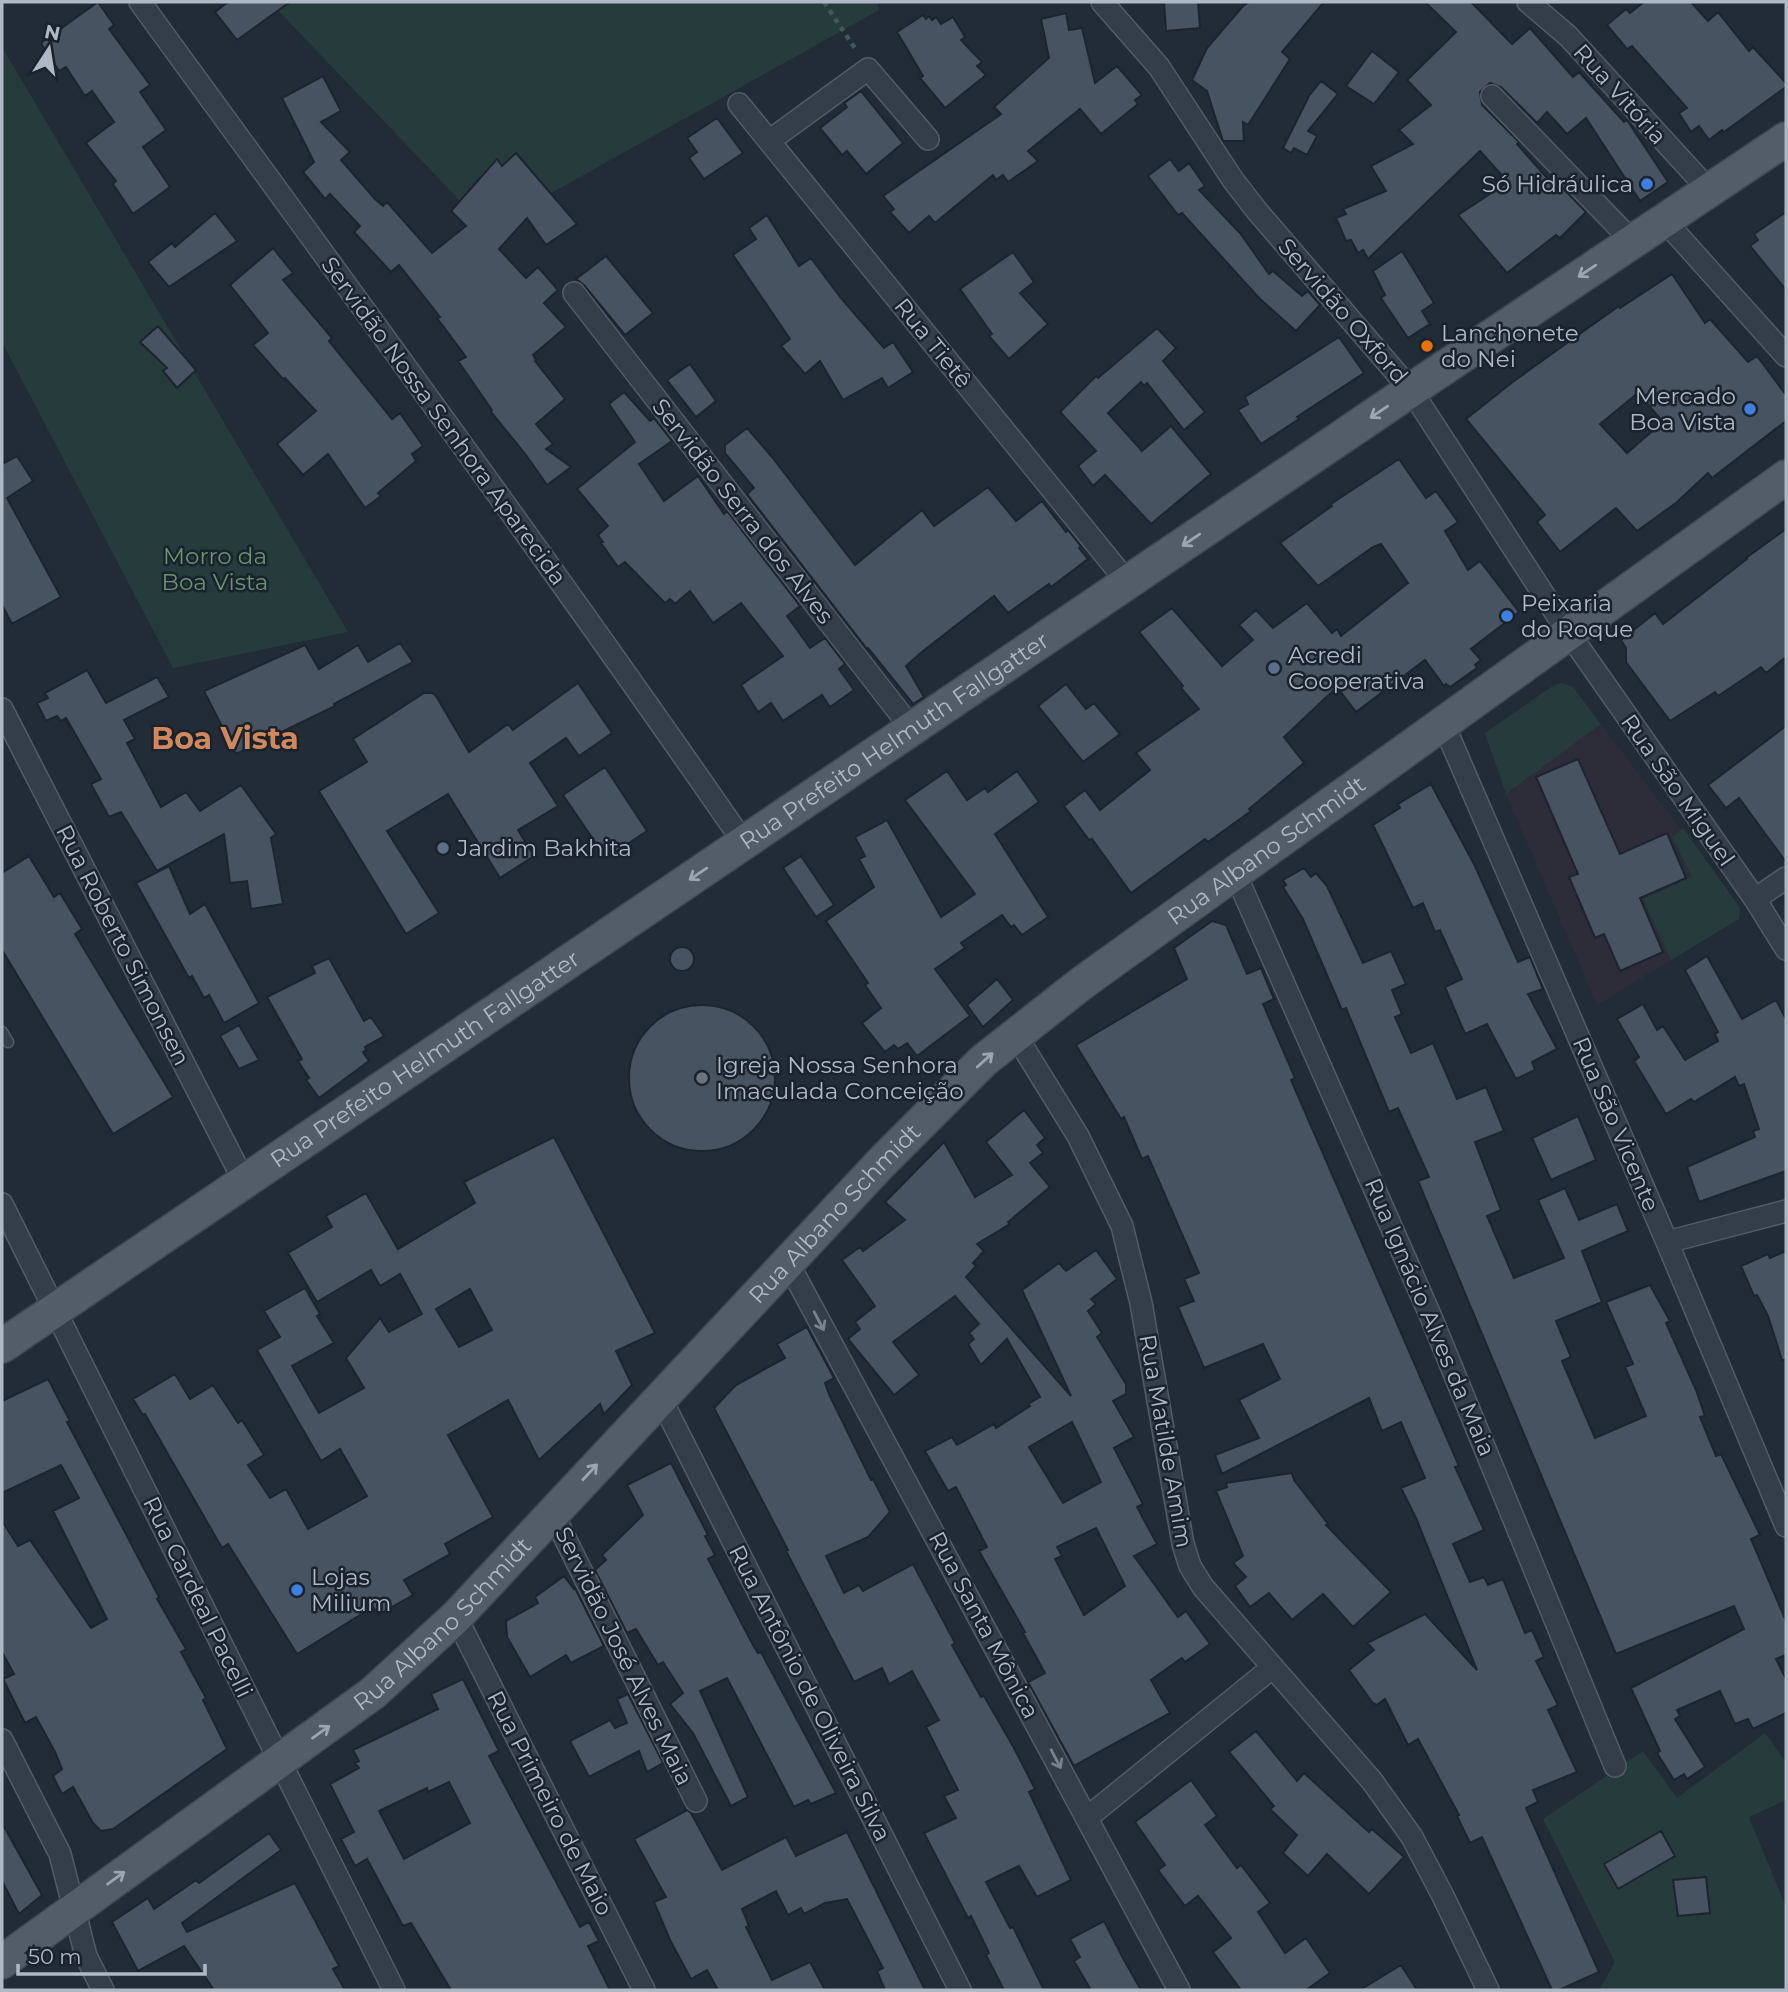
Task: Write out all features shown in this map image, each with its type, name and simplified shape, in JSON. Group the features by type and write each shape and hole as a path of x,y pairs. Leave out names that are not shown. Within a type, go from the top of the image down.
{"main road":[{"name":"Rua Prefeito Helmuth Fallgatter","path":"2,1346 1411,390 1786,139"},
{"name":"Rua Albano Schmidt","path":"2,1962 373,1693 456,1616 900,1143 983,1061 1015,1034 1786,477"}],"street":[{"name":"Servidão Nossa Senhora Aparecida","path":"140,2 484,474 744,843"},
{"name":"Servidão Oxford","path":"1102,2 1159,67 1233,180 1257,211 1411,390 1568,632"},
{"name":"Rua Vitória","path":"1528,2 1568,36 1709,190"},
{"path":"769,141 868,69 928,139"},
{"path":"1492,96 1632,241"},
{"name":"Rua Tietê","path":"739,104 1128,583"},
{"path":"1664,220 1786,356"},
{"name":"Servidão Serra dos Alves","path":"574,293 912,729"},
{"name":"Rua São Miguel","path":"1568,632 1755,899 1786,949"},
{"name":"Rua Roberto Simonsen","path":"2,709 244,1181"},
{"name":"Rua São Vicente","path":"1444,723 1786,1526"},
{"name":"Rua Ignácio Alves da Maia","path":"1236,873 1431,1317 1615,1766"},
{"path":"1755,899 1786,878"},
{"name":"Rua Matilde Amim","path":"1015,1034 1078,1136 1122,1226 1141,1303 1183,1544 1190,1566 1203,1587 1372,1781 1412,1837 1488,1990"},
{"name":"Rua Cardeal Pacelli","path":"2,1204 394,1990"},
{"path":"1667,1242 1786,1211"},
{"name":"Rua Santa Mônica","path":"787,1261 1179,1990"},
{"name":"Rua Antônio de Oliveira Silva","path":"660,1396 960,1990"},
{"name":"Servidão José Alves Maia","path":"552,1512 696,1801"},
{"name":"Rua Primeiro de Maio","path":"456,1616 644,1990"},
{"path":"1087,1817 1273,1667"},
{"path":"2,1740 60,1854 86,1956 103,1990"}],"path":[{"path":"824,2 868,69"}],"shaded area":[{"path":"1601,724 1740,908 1739,919 1597,1005 1506,794"}],"green space":[{"path":"270,2 877,2 879,10 487,229"},
{"name":"Morro da Boa Vista","path":"2,47 348,632 173,668 2,342"},
{"path":"1561,683 1573,687 1601,724 1506,794 1485,733 1554,685"},
{"path":"1683,828 1740,908 1739,919 1671,960 1643,899 1692,877 1672,837"},
{"path":"1765,1733 1786,1762 1786,1800 1749,1817 1786,1907 1786,1990 1599,1990 1615,1962 1543,1819 1643,1751 1677,1798"}],"building":[{"path":"98,2 114,25 109,29 150,85 140,92 166,130 143,147 170,187 133,214 113,184 116,181 86,143 114,122 92,91 85,96 66,67 59,71 42,45 42,42"},
{"path":"228,2 290,2 237,40 215,12"},
{"path":"1164,2 1198,2 1200,28 1166,31"},
{"path":"1249,2 1324,2 1282,52 1290,59 1248,125 1243,122 1244,141 1223,141 1207,91 1192,80 1207,48"},
{"path":"1425,2 1471,2 1512,44 1530,28 1573,77 1579,72 1624,122 1627,120 1668,182 1640,201 1586,118 1567,134 1547,112 1537,123 1501,87 1490,83 1480,92 1482,105 1519,142 1517,144 1548,179 1551,176 1586,212 1560,238 1556,235 1507,273 1458,215 1508,182 1480,151 1368,259 1363,250 1358,253 1351,240 1346,241 1336,218 1346,214 1343,209 1386,191 1371,166 1413,144 1399,130 1431,105 1407,80 1456,32"},
{"path":"1644,2 1691,2 1708,21 1718,12 1749,51 1753,47 1786,83 1786,87 1709,140 1699,126 1691,132 1679,113 1687,108 1632,46 1627,49 1607,25 1626,9 1630,13"},
{"path":"1066,13 1069,30 1082,28 1095,83 1117,66 1142,95 1135,100 1138,104 1101,134 1080,109 1028,151 1038,161 1008,182 1003,175 996,180 993,175 935,223 929,216 909,233 890,212 894,209 883,196 1001,114 994,107 1049,58 1041,19"},
{"path":"923,15 932,20 936,17 941,24 953,17 965,37 961,40 982,62 977,66 986,75 945,108 920,78 923,76 897,32"},
{"path":"1372,51 1399,72 1374,104 1346,86"},
{"path":"323,76 341,111 321,122 350,152 341,160 375,199 383,206 387,202 432,253 466,226 451,211 497,159 502,166 516,153 577,224 546,245 527,218 499,249 526,278 538,267 558,290 544,303 566,327 533,355 565,399 536,424 553,444 546,449 571,467 547,485 491,412 458,361 466,357 437,318 440,317 399,265 391,272 354,232 360,226 330,194 325,199 303,172 314,162 282,98"},
{"path":"1321,81 1338,94 1308,131 1317,136 1307,155 1294,148 1291,153 1283,148 1309,96"},
{"path":"861,91 903,143 866,174 847,151 842,155 820,128 847,107 844,103"},
{"path":"717,118 743,153 704,179 689,158 697,152 687,138"},
{"path":"1170,159 1179,171 1189,163 1205,186 1199,190 1240,233 1269,274 1273,271 1302,296 1308,291 1320,305 1296,331 1259,298 1182,213 1178,215 1148,176"},
{"path":"1786,212 1786,290 1750,246 1758,240 1754,234"},
{"path":"215,213 237,241 169,287 148,262 172,243 175,247"},
{"path":"767,215 799,266 811,258 884,348 893,342 913,372 888,388 882,378 843,400 820,361 805,374 781,346 790,339 733,255 756,239 749,228"},
{"path":"273,248 293,273 283,280 332,338 329,341 392,419 400,413 423,446 412,454 416,461 378,493 381,496 365,508 328,454 303,475 277,444 316,411 253,345 268,333 230,285"},
{"path":"1402,251 1434,303 1422,311 1430,324 1408,338 1381,298 1385,295 1373,271"},
{"path":"1013,252 1034,282 1020,293 1048,324 1009,359 989,336 992,334 960,289"},
{"path":"606,256 653,313 625,335 576,279"},
{"path":"1672,274 1705,323 1710,319 1748,362 1757,356 1786,395 1786,421 1712,478 1708,473 1676,503 1637,531 1616,508 1560,552 1537,522 1545,515 1466,419 1514,381 1619,306 1620,308","holes":["1638,393 1663,422 1627,453 1600,424"]},
{"path":"158,326 196,370 177,388 163,371 167,368 140,342"},
{"path":"1157,328 1176,348 1163,361 1205,412 1184,430 1147,383 1144,386 1141,382 1108,413 1142,451 1171,426 1211,474 1151,524 1105,475 1093,486 1078,466 1096,451 1060,412 1096,376 1098,378"},
{"path":"1339,337 1364,373 1261,444 1238,410 1248,404 1245,397"},
{"path":"690,364 716,401 696,417 667,380"},
{"path":"624,392 650,421 654,418 672,441 639,464 664,501 698,476 724,514 727,511 800,606 787,616 810,648 825,638 845,664 839,669 854,690 830,707 822,695 783,721 771,703 758,712 741,685 783,656 741,603 713,623 690,591 675,604 670,599 665,603 625,562 618,567 598,535 608,526 577,489 635,442 609,404"},
{"path":"747,428 855,565 922,510 934,526 988,487 1016,521 1042,501 1066,532 1068,530 1081,546 1079,548 1088,559 1051,587 1049,584 1008,613 994,596 923,651 906,666 924,697 913,704 747,494 754,488 725,453 725,445"},
{"path":"17,456 33,481 7,498 61,597 12,624 2,605 2,464"},
{"path":"1399,459 1426,498 1436,491 1458,522 1445,531 1468,570 1480,561 1519,612 1471,649 1481,660 1475,665 1477,668 1450,687 1446,684 1444,686 1425,660 1356,712 1337,687 1284,737 1304,763 1249,809 1251,811 1208,842 1205,839 1131,893 1064,806 1085,790 1100,810 1150,770 1136,753 1199,709 1139,632 1172,608 1222,666 1253,640 1239,625 1256,610 1273,628 1307,603 1332,633 1337,629 1341,636 1408,583 1381,544 1318,586 1280,543 1332,506 1331,504"},
{"path":"1786,529 1786,657 1766,673 1761,667 1718,696 1715,692 1670,721 1626,662 1626,648 1621,640 1655,613 1663,624"},
{"path":"400,643 413,662 334,704 335,706 236,754 204,691 305,645 319,669 358,645 368,662"},
{"path":"87,670 106,703 157,677 169,697 124,720 135,739 127,743 161,807 186,792 200,811 241,785 276,834 271,838 283,904 251,909 247,881 230,883 224,834 157,871 121,812 109,817 91,784 101,779 66,718 61,721 57,716 46,721 37,703 48,698 45,693"},
{"path":"578,683 612,733 579,756 566,738 530,763 558,806 518,830 534,856 500,878 448,794 387,831 439,913 406,934 319,791 367,762 353,739 424,693 432,693 469,752 508,724 513,730"},
{"path":"1066,684 1086,709 1094,703 1120,734 1083,762 1038,706"},
{"path":"1786,726 1786,862 1739,798 1726,808 1708,785"},
{"path":"1578,759 1620,854 1667,833 1686,878 1640,898 1663,952 1620,971 1604,934 1595,938 1569,877 1578,874 1536,777"},
{"path":"605,767 647,831 606,858 563,795"},
{"path":"947,771 967,800 985,788 988,792 1017,771 1039,802 995,834 1048,917 1022,935 1014,925 1011,927 1002,915 961,943 965,948 935,969 970,1016 917,1056 907,1043 898,1049 894,1045 885,1052 862,1023 881,1008 865,985 868,983 826,921 874,887 859,859 865,856 855,837 887,820 941,917 975,894 905,800"},
{"path":"1431,784 1475,866 1518,962 1530,957 1543,989 1528,994 1557,1049 1532,1062 1535,1070 1516,1079 1487,1024 1465,1034 1445,987 1462,979 1440,930 1435,932 1423,903 1413,908 1373,825 1400,808 1398,804"},
{"path":"29,856 54,897 60,893 82,929 75,934 173,1097 113,1134 2,950 2,873"},
{"path":"801,856 834,905 816,917 783,868"},
{"path":"169,866 190,914 205,904 259,1003 224,1023 209,995 204,998 192,976 189,978 136,883"},
{"path":"1304,868 1311,877 1316,873 1327,886 1363,963 1391,951 1406,984 1392,990 1402,1014 1395,1017 1411,1053 1433,1043 1457,1099 1486,1087 1504,1131 1475,1142 1501,1210 1487,1216 1514,1278 1564,1258 1538,1200 1565,1188 1579,1220 1617,1204 1628,1231 1582,1251 1602,1302 1556,1321 1571,1357 1562,1361 1595,1438 1646,1416 1625,1367 1633,1364 1606,1302 1650,1285 1670,1321 1666,1323 1696,1390 1705,1416 1700,1417 1716,1456 1721,1454 1760,1535 1751,1539 1786,1621 1786,1655 1776,1659 1786,1679 1786,1713 1753,1729 1748,1719 1735,1724 1720,1691 1677,1710 1680,1716 1675,1719 1705,1767 1687,1779 1684,1774 1674,1780 1657,1753 1660,1751 1631,1688 1744,1629 1734,1606 1616,1654 1418,1181 1429,1177 1398,1108 1389,1112 1346,1008 1342,1010 1303,919 1283,887 1286,885 1283,880"},
{"path":"1212,921 1226,925 1247,974 1261,968 1274,999 1263,1004 1295,1078 1291,1080 1459,1466 1455,1467 1484,1530 1453,1544 1470,1582 1484,1577 1488,1585 1503,1579 1525,1633 1532,1630 1544,1657 1536,1661 1558,1705 1548,1710 1577,1772 1533,1790 1538,1802 1526,1808 1599,1972 1559,1990 1552,1990 1482,1837 1470,1843 1457,1816 1459,1815 1418,1739 1408,1745 1385,1699 1377,1705 1372,1702 1349,1670 1374,1650 1367,1643 1425,1614 1477,1670 1416,1518 1401,1488 1425,1478 1401,1422 1382,1431 1369,1398 1222,1474 1215,1455 1259,1438 1239,1400 1280,1379 1263,1344 1204,1368 1178,1307 1194,1301 1184,1279 1199,1273 1148,1156 1142,1159 1124,1117 1121,1119 1076,1045 1187,979 1174,948"},
{"path":"682,947 693,954 694,959 687,970 682,971 671,964 670,959 677,948"},
{"path":"1707,956 1742,1019 1776,1000 1786,1019 1786,1171 1699,1202 1687,1167 1755,1137 1753,1131 1759,1129 1744,1084 1739,1086 1735,1077 1694,1102 1691,1099 1666,1114 1634,1061 1639,1057 1617,1019 1643,1004 1657,1030 1663,1026 1685,1060 1718,1041 1715,1034 1718,1032 1685,970"},
{"path":"329,958 364,1021 371,1017 384,1036 365,1047 363,1052 369,1061 319,1098 306,1080 309,1078 298,1061 302,1059 267,997 315,973 312,966"},
{"path":"997,979 1013,1000 983,1027 967,1005"},
{"name":"Igreja Nossa Senhora Imaculada Conceição","path":"702,1005 730,1010 754,1026 770,1050 775,1078 770,1106 754,1130 730,1146 702,1151 674,1146 650,1130 634,1106 629,1078 634,1050 650,1026 674,1010"},
{"path":"239,1025 259,1060 239,1069 220,1036"},
{"path":"1024,1110 1045,1138 1037,1145 1043,1153 1030,1163 1050,1187 1008,1222 1010,1224 977,1244 984,1251 973,1263 976,1266 966,1277 1071,1396 1022,1290 1059,1263 1066,1271 1096,1250 1117,1279 1091,1299 1096,1304 1088,1311 1102,1333 1097,1337 1126,1384 1126,1394 1113,1401 1134,1437 1114,1448 1143,1504 1137,1507 1157,1544 1134,1556 1178,1617 1186,1611 1210,1644 1185,1662 1182,1658 1151,1680 1170,1713 1074,1766 1028,1682 1045,1673 979,1551 987,1547 956,1487 948,1491 925,1451 952,1437 957,1445 994,1424 996,1428 1040,1397 1007,1339 981,1365 968,1344 974,1339 969,1333 979,1324 955,1296 893,1342 919,1375 894,1395 848,1339 860,1329 855,1322 875,1306 842,1260 860,1247 863,1251 905,1220 885,1202 944,1142 975,1197 1012,1175 986,1142","holes":["1072,1422 1101,1482 1063,1503 1029,1447","1096,1528 1125,1586 1084,1615 1055,1559 1062,1556 1057,1547"]},
{"path":"1578,1116 1596,1160 1551,1180 1532,1138"},
{"path":"554,1137 655,1333 616,1351 632,1385 604,1414 600,1404 539,1460 508,1400 448,1435 493,1517 445,1544 450,1554 404,1580 413,1595 378,1615 373,1607 297,1654 228,1544 222,1548 145,1414 143,1415 133,1399 175,1374 190,1399 213,1385 238,1423 242,1420 264,1455 248,1465 270,1498 286,1489 308,1529 367,1496 340,1449 321,1461 257,1350 280,1337 264,1311 305,1288 320,1314 317,1316 334,1343 292,1366 319,1413 364,1388 346,1358 380,1318 389,1332 422,1314 400,1274 380,1286 371,1270 317,1302 288,1253 332,1227 326,1216 366,1193 398,1249 475,1203 464,1182","holes":["470,1289 492,1330 459,1347 436,1309"]},
{"path":"1786,1251 1786,1360 1782,1360 1768,1316 1757,1295 1754,1296 1741,1266 1768,1254 1770,1258"},
{"path":"807,1327 834,1378 825,1383 829,1394 871,1480 873,1479 890,1512 868,1537 826,1556 844,1593 859,1585 863,1591 913,1564 955,1643 952,1645 1014,1748 1035,1789 1029,1792 1071,1880 1037,1897 1019,1866 986,1882 1010,1928 1013,1927 1044,1990 1004,1990 986,1955 989,1953 971,1916 968,1918 924,1833 956,1818 944,1796 958,1790 926,1727 939,1720 912,1671 889,1684 882,1668 854,1682 714,1408 736,1385 785,1358 777,1344"},
{"path":"48,1379 70,1421 67,1422 159,1597 157,1599 186,1649 181,1652 206,1698 203,1700 227,1749 113,1829 101,1831 93,1823 73,1787 62,1794 53,1776 62,1769 55,1752 36,1717 25,1723 3,1679 14,1674 2,1652 2,1521 18,1546 30,1540 91,1628 107,1619 53,1511 79,1498 61,1465 2,1493 2,1401"},
{"path":"671,1463 708,1535 705,1536 715,1555 708,1559 836,1793 811,1804 808,1800 794,1807 727,1678 700,1691 748,1797 731,1806 693,1733 670,1704 683,1693 663,1662 658,1665 636,1629 627,1633 595,1570 606,1560 602,1555 643,1515 627,1485"},
{"path":"1292,1473 1294,1480 1328,1524 1326,1525 1391,1592 1353,1627 1323,1594 1292,1620 1269,1593 1250,1607 1235,1586 1246,1577 1233,1563 1243,1556 1216,1491 1227,1487 1226,1483"},
{"path":"564,1576 575,1588 604,1646 571,1663 566,1655 530,1677 507,1637 506,1621 538,1603 535,1597"},
{"path":"463,1679 499,1751 489,1756 580,1927 589,1922 599,1941 588,1946 610,1990 451,1990 411,1923 403,1926 367,1859 355,1866 341,1839 354,1832 330,1784 359,1768 355,1763 359,1761 353,1750 438,1709 431,1694","holes":["449,1782 470,1823 404,1859 379,1811 427,1788 428,1792"]},
{"path":"628,1694 663,1763 647,1772 639,1751 589,1777 570,1741 610,1720 615,1728 627,1723 617,1699"},
{"path":"1256,1731 1297,1781 1304,1773 1369,1832 1372,1829 1404,1857 1369,1894 1327,1854 1308,1876 1283,1853 1297,1835 1270,1809 1274,1806 1229,1752"},
{"path":"1191,1780 1217,1816 1205,1825 1237,1868 1241,1865 1270,1903 1258,1912 1285,1953 1306,1938 1330,1973 1306,1990 1241,1990 1213,1952 1231,1938 1198,1896 1185,1906 1158,1870 1165,1865 1135,1822"},
{"path":"687,1810 722,1870 786,1837 796,1856 847,1832 925,1990 885,1990 877,1971 883,1968 847,1899 825,1903 804,1914 801,1908 788,1915 776,1891 742,1909 749,1926 746,1927 772,1980 810,1962 825,1990 718,1990 707,1970 691,1979 654,1902 666,1897 634,1839"},
{"path":"2,1823 42,1895 19,1914 2,1881"},
{"path":"1661,1831 1675,1856 1618,1889 1604,1864"},
{"path":"269,1833 281,1850 182,1923 187,1932 295,1883 339,1966 333,1969 345,1990 214,1990 184,1946 138,1971 112,1922 148,1898 154,1909 196,1880 199,1883"},
{"path":"1706,1877 1710,1913 1678,1916 1673,1880"},
{"path":"1104,1921 1141,1990 1091,1990 1074,1961 1080,1957 1070,1939"},
{"path":"1401,1965 1417,1990 1360,1990"}],"place":[{"name":"Só Hidráulica","path":"1647,184"},
{"name":"Lanchonete do Nei","path":"1427,346"},
{"name":"Mercado Boa Vista","path":"1750,409"},
{"name":"Peixaria do Roque","path":"1507,616"},
{"name":"Acredi Cooperativa","path":"1274,668"},
{"name":"Jardim Bakhita","path":"443,848"},
{"name":"Igreja Nossa Senhora Imaculada Conceição","path":"702,1078"},
{"name":"Lojas Milium","path":"297,1590"}],"district":[{"name":"Boa Vista","path":"225,738"}]}
